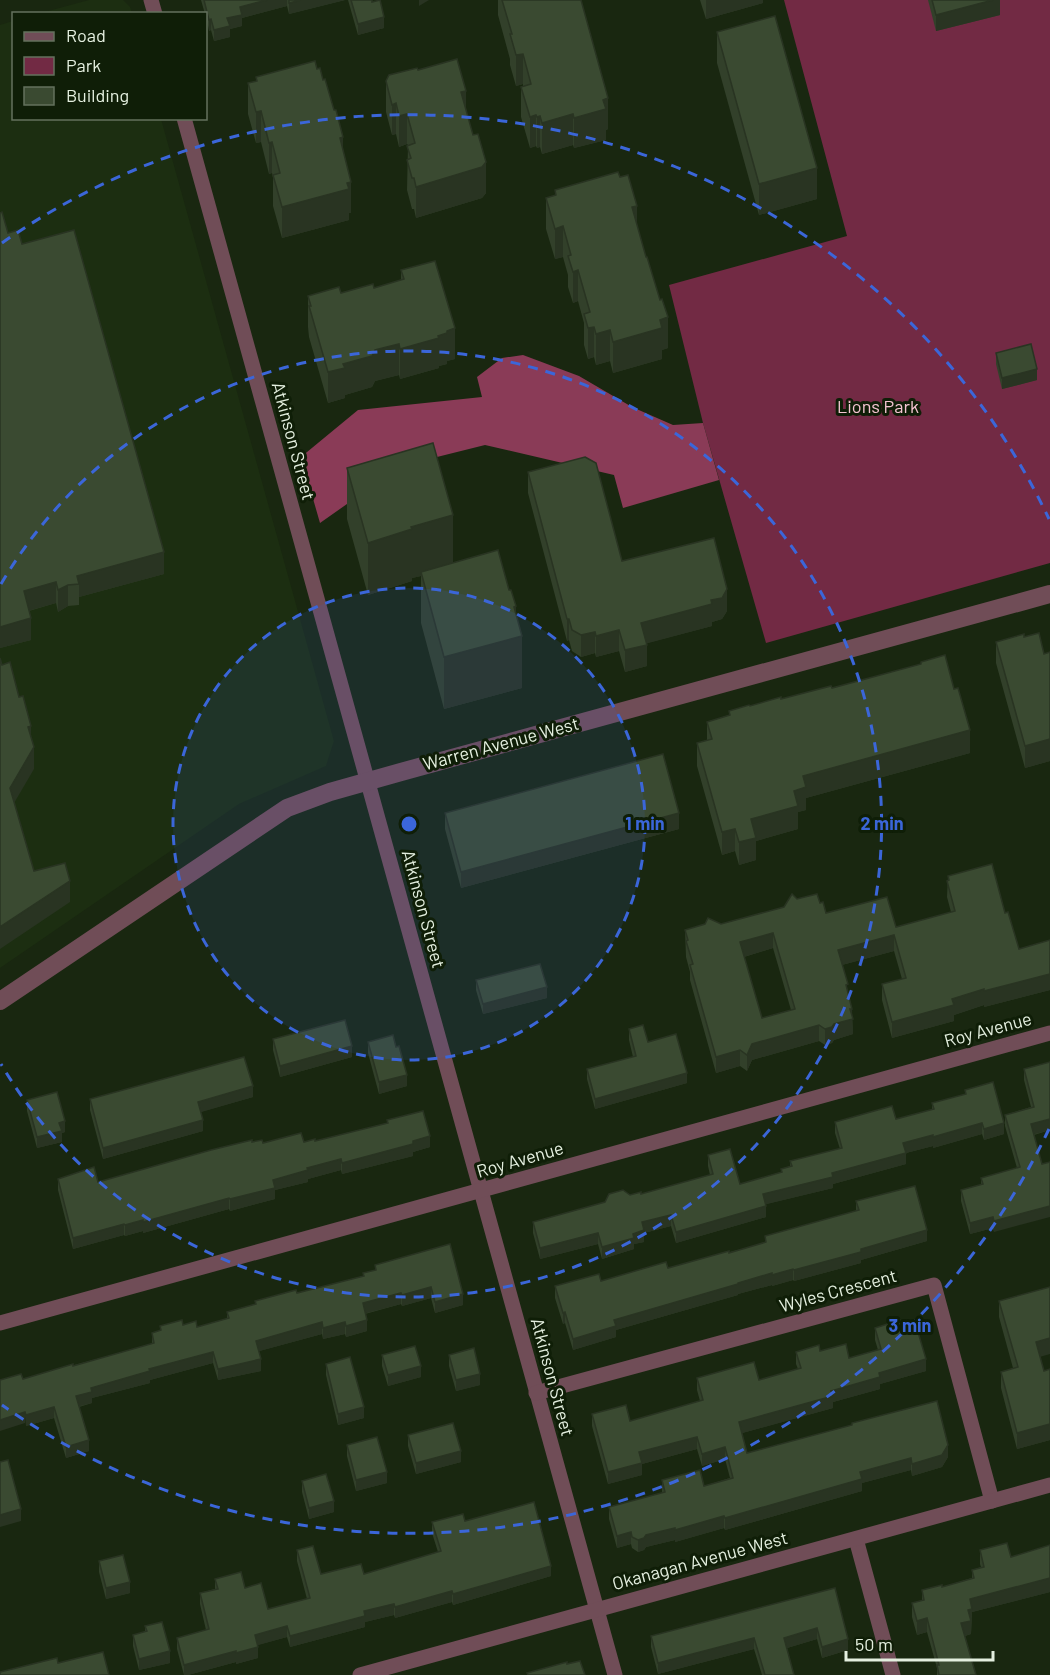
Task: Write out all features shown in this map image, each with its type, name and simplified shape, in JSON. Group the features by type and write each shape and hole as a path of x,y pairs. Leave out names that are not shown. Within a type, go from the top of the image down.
{"street":[{"name":"Atkinson Street","path":"185,120 615,1675"},
{"name":"Warren Avenue West","path":"0,1001 287,808 367,781 1050,594"},
{"name":"Roy Avenue","path":"0,1323 1050,1033"},
{"name":"Wyles Crescent","path":"536,1393 934,1285 992,1501"},
{"name":"Okanagan Avenue West","path":"360,1675 1050,1485"},
{"path":"856,1539 893,1675"}],"shaded area":[{"path":"89,0 123,0 132,12 45,12"},
{"path":"12,21 12,120 161,120 334,741 326,766 239,804 0,968 0,25"},
{"path":"523,355 579,376 632,407 673,425 703,423 719,480 623,508 614,475 485,445 401,466 320,523 301,457 358,410 482,397 477,377 502,358"}],"green space":[{"name":"Lions Park","path":"784,0 1050,0 1050,563 766,643 703,423 669,285 847,236"}],"building":[{"path":"204,0 267,0 240,7 242,15 227,18 230,26 214,30"},
{"path":"351,0 372,0 372,2 380,0 384,17 358,24"},
{"path":"502,0 581,0 608,98 603,100 606,109 574,118 573,114 542,123 540,116 530,117 521,87 531,84 523,54 516,55"},
{"path":"932,0 993,0 936,15"},
{"path":"775,16 817,168 759,184 717,32"},
{"path":"457,59 466,91 461,92 473,135 478,134 486,162 482,167 416,187 407,160 411,158 407,146 415,143 407,114 399,116 396,103 392,105 386,81 389,75"},
{"path":"315,61 317,69 320,68 323,80 325,79 334,110 336,110 351,182 347,183 349,189 282,207 273,175 280,173 272,142 269,143 261,111 256,112 248,83 257,81 256,77"},
{"path":"618,172 620,177 628,175 637,206 632,207 646,257 668,317 660,320 662,328 613,342 610,330 596,334 594,327 588,328 584,314 590,312 578,270 573,272 563,226 555,229 546,198 556,195 555,190"},
{"path":"2,212 8,233 18,230 22,244 74,230 164,552 77,576 79,584 68,585 58,590 56,582 24,591 31,618 0,627 0,213"},
{"path":"435,261 455,328 438,336 439,338 400,349 399,344 375,350 372,356 343,364 345,368 328,372 308,296 339,287 341,293 373,284 374,288 404,279 401,270"},
{"path":"1031,344 1037,369 1002,378 996,353"},
{"path":"433,443 453,515 368,543 347,468"},
{"path":"585,457 596,463 622,561 714,538 727,589 722,598 711,600 712,604 641,623 647,645 625,650 619,630 596,636 595,632 581,635 572,630 569,619 567,619 528,472"},
{"path":"498,550 516,606 514,607 522,636 444,657 421,572"},
{"path":"1039,633 1044,654 1050,652 1050,739 1025,746 996,642 1024,634 1024,637"},
{"path":"945,655 954,689 958,688 970,730 803,776 806,787 794,791 798,806 751,819 756,838 739,842 735,829 722,832 697,743 712,739 707,722 730,715 729,711 749,705 831,686 832,688 921,664 921,662"},
{"path":"0,658 2,665 10,662 19,697 23,696 31,726 28,727 34,747 10,788 34,871 65,863 70,881 0,927"},
{"path":"663,754 679,813 461,872 445,813"},
{"path":"992,864 1005,913 1008,912 1019,949 1050,940 1050,974 984,991 984,989 952,999 954,1005 892,1022 882,984 906,978 894,935 838,950 848,984 846,985 853,1019 825,1029 819,1025 752,1044 747,1055 740,1050 716,1057 690,965 693,964 685,930 705,924 708,918 721,924 784,907 792,894 797,899 817,894 820,903 823,902 826,913 887,897 896,927 955,911 947,881 948,876","holes":["773,933 795,1009 762,1018 740,942"]},
{"path":"540,964 547,987 483,1004 476,980"},
{"path":"345,1020 352,1046 280,1066 273,1039"},
{"path":"643,1025 648,1042 676,1034 687,1073 595,1099 587,1069 636,1056 629,1029"},
{"path":"393,1035 396,1047 399,1046 407,1075 379,1082 368,1042"},
{"path":"244,1057 253,1086 198,1102 203,1120 103,1148 90,1099"},
{"path":"1050,1062 1050,1119 1031,1124 1042,1164 1050,1162 1050,1206 994,1221 993,1217 970,1223 961,1190 983,1184 981,1178 1020,1167 1005,1115 1034,1107 1024,1069"},
{"path":"993,1082 1004,1123 984,1129 982,1123 903,1143 906,1153 832,1173 833,1177 763,1194 766,1206 676,1232 671,1215 642,1222 644,1230 633,1234 634,1238 602,1247 598,1233 540,1248 533,1222 605,1202 609,1194 623,1190 630,1195 641,1192 641,1194 713,1174 708,1155 730,1149 740,1184 782,1172 781,1169 792,1166 790,1161 842,1148 835,1122 892,1106 896,1119 934,1109 932,1103 966,1094 965,1090"},
{"path":"57,1092 65,1121 59,1123 62,1131 37,1137 27,1100"},
{"path":"423,1111 430,1136 413,1141 413,1144 342,1163 341,1159 307,1168 308,1170 273,1180 275,1188 73,1238 58,1179 94,1167 98,1182 252,1140 252,1142 262,1140 263,1143 301,1133 304,1142 315,1139 315,1141 388,1123 387,1120"},
{"path":"915,1186 927,1230 861,1249 861,1252 794,1270 772,1275 772,1273 614,1320 616,1326 573,1339 555,1286 599,1274 601,1281 666,1262 668,1268 729,1251 729,1253 766,1242 765,1236 859,1210 856,1201"},
{"path":"450,1244 463,1294 435,1302 431,1287 402,1295 401,1293 363,1303 367,1320 346,1326 345,1322 323,1328 322,1322 256,1341 261,1359 218,1369 213,1352 149,1369 150,1371 91,1388 92,1392 76,1396 89,1440 66,1447 54,1407 26,1415 25,1412 0,1420 0,1380 21,1374 23,1379 154,1343 152,1333 161,1330 160,1326 182,1320 183,1325 196,1321 197,1327 229,1318 227,1312 256,1304 255,1301 364,1276 363,1273 376,1270 375,1265"},
{"path":"1050,1287 1050,1338 1036,1342 1044,1371 1050,1369 1050,1424 1017,1433 1001,1372 1018,1367 999,1301"},
{"path":"900,1320 901,1326 915,1322 926,1359 879,1373 880,1377 831,1391 833,1396 739,1422 747,1453 937,1401 948,1445 942,1455 912,1464 911,1458 860,1472 862,1479 725,1518 724,1516 675,1530 675,1528 646,1535 638,1540 632,1537 631,1532 617,1536 609,1507 665,1492 662,1480 700,1470 704,1486 733,1478 725,1447 702,1454 697,1437 639,1452 642,1463 608,1472 592,1414 626,1405 630,1421 703,1400 697,1378 754,1362 759,1380 801,1368 796,1352 819,1345 820,1351 846,1344 849,1358 881,1349 875,1328"},
{"path":"415,1346 421,1366 388,1375 382,1355"},
{"path":"474,1348 480,1374 456,1380 449,1355"},
{"path":"350,1357 364,1407 338,1414 326,1364"},
{"path":"453,1423 461,1451 416,1463 408,1435"},
{"path":"377,1437 387,1472 356,1480 347,1445"},
{"path":"8,1460 21,1509 0,1515 0,1462"},
{"path":"326,1474 334,1501 309,1508 302,1481"},
{"path":"534,1502 551,1566 453,1594 452,1591 395,1607 394,1604 364,1611 365,1616 290,1636 287,1626 255,1635 258,1647 184,1665 177,1638 209,1629 200,1593 218,1589 215,1579 241,1572 245,1588 261,1583 268,1609 310,1598 297,1550 313,1546 321,1574 361,1564 364,1574 441,1551 432,1522 463,1514 465,1521"},
{"path":"1007,1543 1011,1557 1050,1545 1050,1578 970,1599 972,1609 968,1610 971,1621 961,1623 976,1675 939,1675 937,1665 939,1665 927,1618 917,1621 912,1603 924,1600 922,1590 974,1578 972,1570 984,1567 980,1550"},
{"path":"123,1555 130,1582 106,1588 99,1561"},
{"path":"835,1588 848,1639 822,1647 817,1628 784,1638 794,1675 765,1675 754,1638 658,1663 651,1636"},
{"path":"162,1622 170,1651 139,1659 133,1635 147,1631 145,1626"},
{"path":"103,1652 109,1675 0,1675 0,1672 57,1658 58,1663"},
{"path":"580,1661 585,1675 528,1675 527,1673 567,1662 567,1664"}]}
